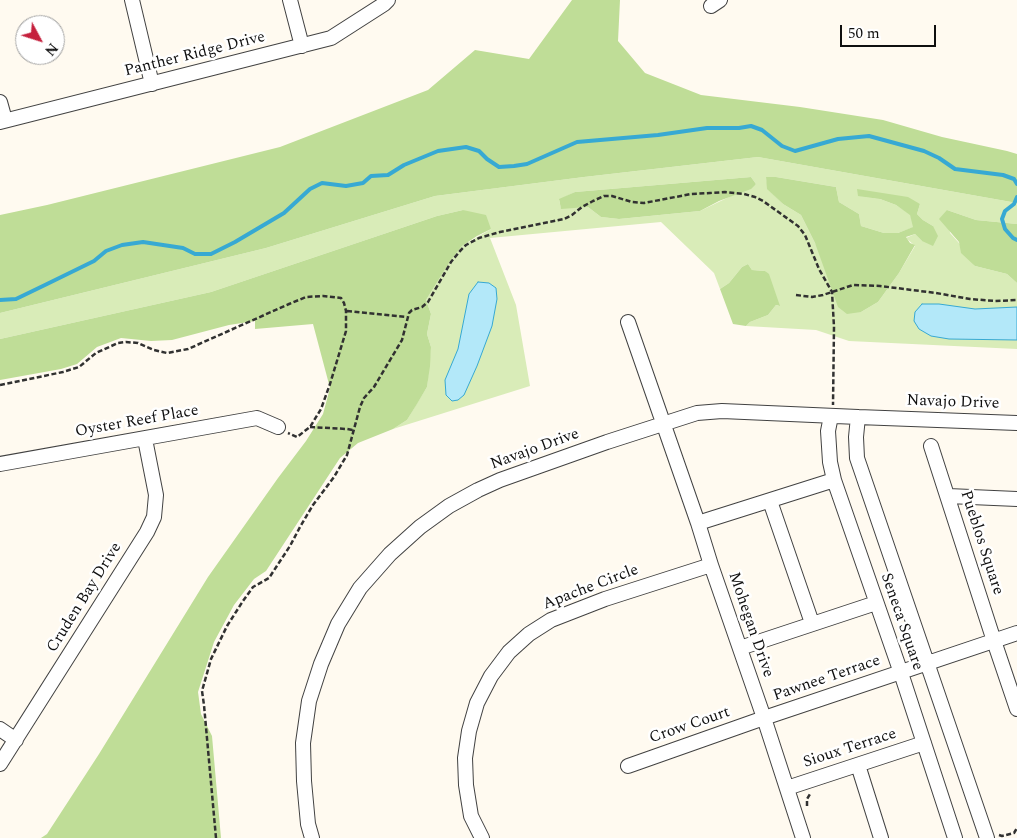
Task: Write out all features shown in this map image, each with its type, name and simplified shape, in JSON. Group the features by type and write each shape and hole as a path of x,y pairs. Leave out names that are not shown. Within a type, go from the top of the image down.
{"street":[{"path":"132,0 152,84"},
{"path":"290,0 302,46"},
{"name":"Panther Ridge Drive","path":"2,121 331,38 388,0"},
{"path":"0,102 2,121"},
{"name":"Mohegan Drive","path":"628,322 764,718 802,838"},
{"name":"Navajo Drive","path":"312,838 308,824 303,743 309,701 321,664 338,624 360,588 390,554 420,527 449,506 500,480 696,413 722,410 1017,423"},
{"name":"Seneca Square","path":"831,416 828,431 830,462 834,480 955,838"},
{"name":"Seneca Square","path":"858,417 856,437 858,458 987,838"},
{"name":"Oyster Reef Place","path":"0,464 257,418 278,428"},
{"name":"Cruden Bay Drive","path":"0,764 148,532 154,517 156,495 145,439"},
{"name":"Pueblos Square","path":"931,446 1017,709"},
{"path":"698,523 834,480"},
{"path":"948,496 1017,499"},
{"path":"770,501 812,623"},
{"name":"Apache Circle","path":"482,838 471,816 466,785 466,749 477,703 491,676 509,652 529,634 551,620 605,598 711,565"},
{"path":"740,648 876,603"},
{"name":"Pawnee Terrace","path":"764,718 1017,634"},
{"name":"Crow Court","path":"628,766 764,718"},
{"path":"0,729 16,740"},
{"name":"Sioux Terrace","path":"787,788 924,743"},
{"path":"858,764 881,838"}],"path":[{"path":"216,838 202,690 211,660 227,626 243,601 253,587 269,578 313,505 334,477 347,455 360,407 402,340 408,313 422,307 430,299 451,262 466,245 479,238 500,232 564,219 604,196 644,203 691,194 726,192 744,194 764,201 798,226 805,235 819,269 832,292 834,328 833,405 831,416"},
{"path":"796,295 812,297 853,285 880,286 970,299 1017,300"},
{"path":"0,385 64,372 78,367 96,353 118,343 138,344 154,350 168,352 188,349 306,297 324,296 340,298 344,303 346,311 346,331 321,409 310,427 297,437 278,428"},
{"path":"346,311 407,317"},
{"path":"310,427 353,430"},
{"path":"805,782 810,794 807,806"}],"green space":[{"path":"572,0 620,0 618,41 645,73 701,95 800,107 883,120 942,137 1017,154 1017,203 758,157 435,196 266,248 0,313 0,215 280,147 428,90 475,50 529,59"},
{"path":"758,157 1017,203 1017,224 976,220 947,210 950,233 975,266 1007,274 1017,283 1017,349 849,341 816,330 746,326 750,322 768,315 776,305 779,306 765,271 752,270 748,264 742,267 729,283 720,289 714,273 661,222 490,238 516,305 530,386 393,429 407,420 427,387 431,347 427,334 431,314 426,300 462,246 491,229 463,210 437,216 211,292 0,339 0,313 266,248 435,196","holes":["751,177 756,184 700,211 619,219 601,217 588,207 561,208 559,200 575,192","766,177 836,187 839,202 859,214 861,226 884,233 898,233 914,227 910,214 896,205 880,199 859,196 920,204 917,214 933,226 922,241 915,234 906,238 915,246 899,273 878,302 861,312 815,243 801,215 783,204 768,189"]},
{"path":"751,177 756,184 751,189 719,201 700,211 619,219 601,217 588,207 561,209 559,199 575,192"},
{"path":"766,177 836,187 839,202 859,214 861,226 884,233 898,233 913,227 910,215 896,205 880,199 858,196 857,189 908,197 920,204 917,214 933,226 938,236 933,246 922,241 915,234 906,237 910,243 915,245 899,273 878,302 861,312 847,314 838,307 815,243 801,215 783,204 767,189"},
{"path":"463,210 486,215 491,229 462,246 426,300 431,314 427,334 431,347 427,387 407,420 393,429 358,443 340,458 266,571 254,579 234,605 214,642 198,692 201,714 212,736 221,838 41,838 47,834 99,754 208,577 306,441 323,414 330,388 313,324 255,329 255,321 229,325 172,340 151,341 121,338 97,347 77,364 61,369 0,380 0,339 211,292 437,216"},
{"path":"947,210 976,220 1017,224 1017,283 1007,274 975,266 961,253 959,242 939,219"},
{"path":"748,264 752,270 765,271 769,274 780,306 776,305 768,315 750,322 746,326 733,324 720,289 729,283 742,267"}],"water":[{"path":"478,282 489,283 496,288 497,299 492,326 464,395 458,400 452,401 446,395 445,380 458,349 469,294"},
{"path":"922,304 939,304 975,309 1017,307 1017,340 949,339 931,336 919,329 914,321 915,312"}],"waterway":[{"path":"0,300 16,299 94,261 106,251 122,245 143,242 183,248 195,254 211,254 284,213 310,189 322,183 346,186 363,183 371,176 388,175 404,165 438,151 466,147 479,151 499,167 514,166 527,164 577,142 658,135 707,128 751,126 762,130 782,146 795,151 838,139 869,136 924,151 955,169 1003,175 1014,179 1017,184"},
{"path":"1017,197 1014,204 1005,211 1002,219 1005,229 1017,240"}]}
